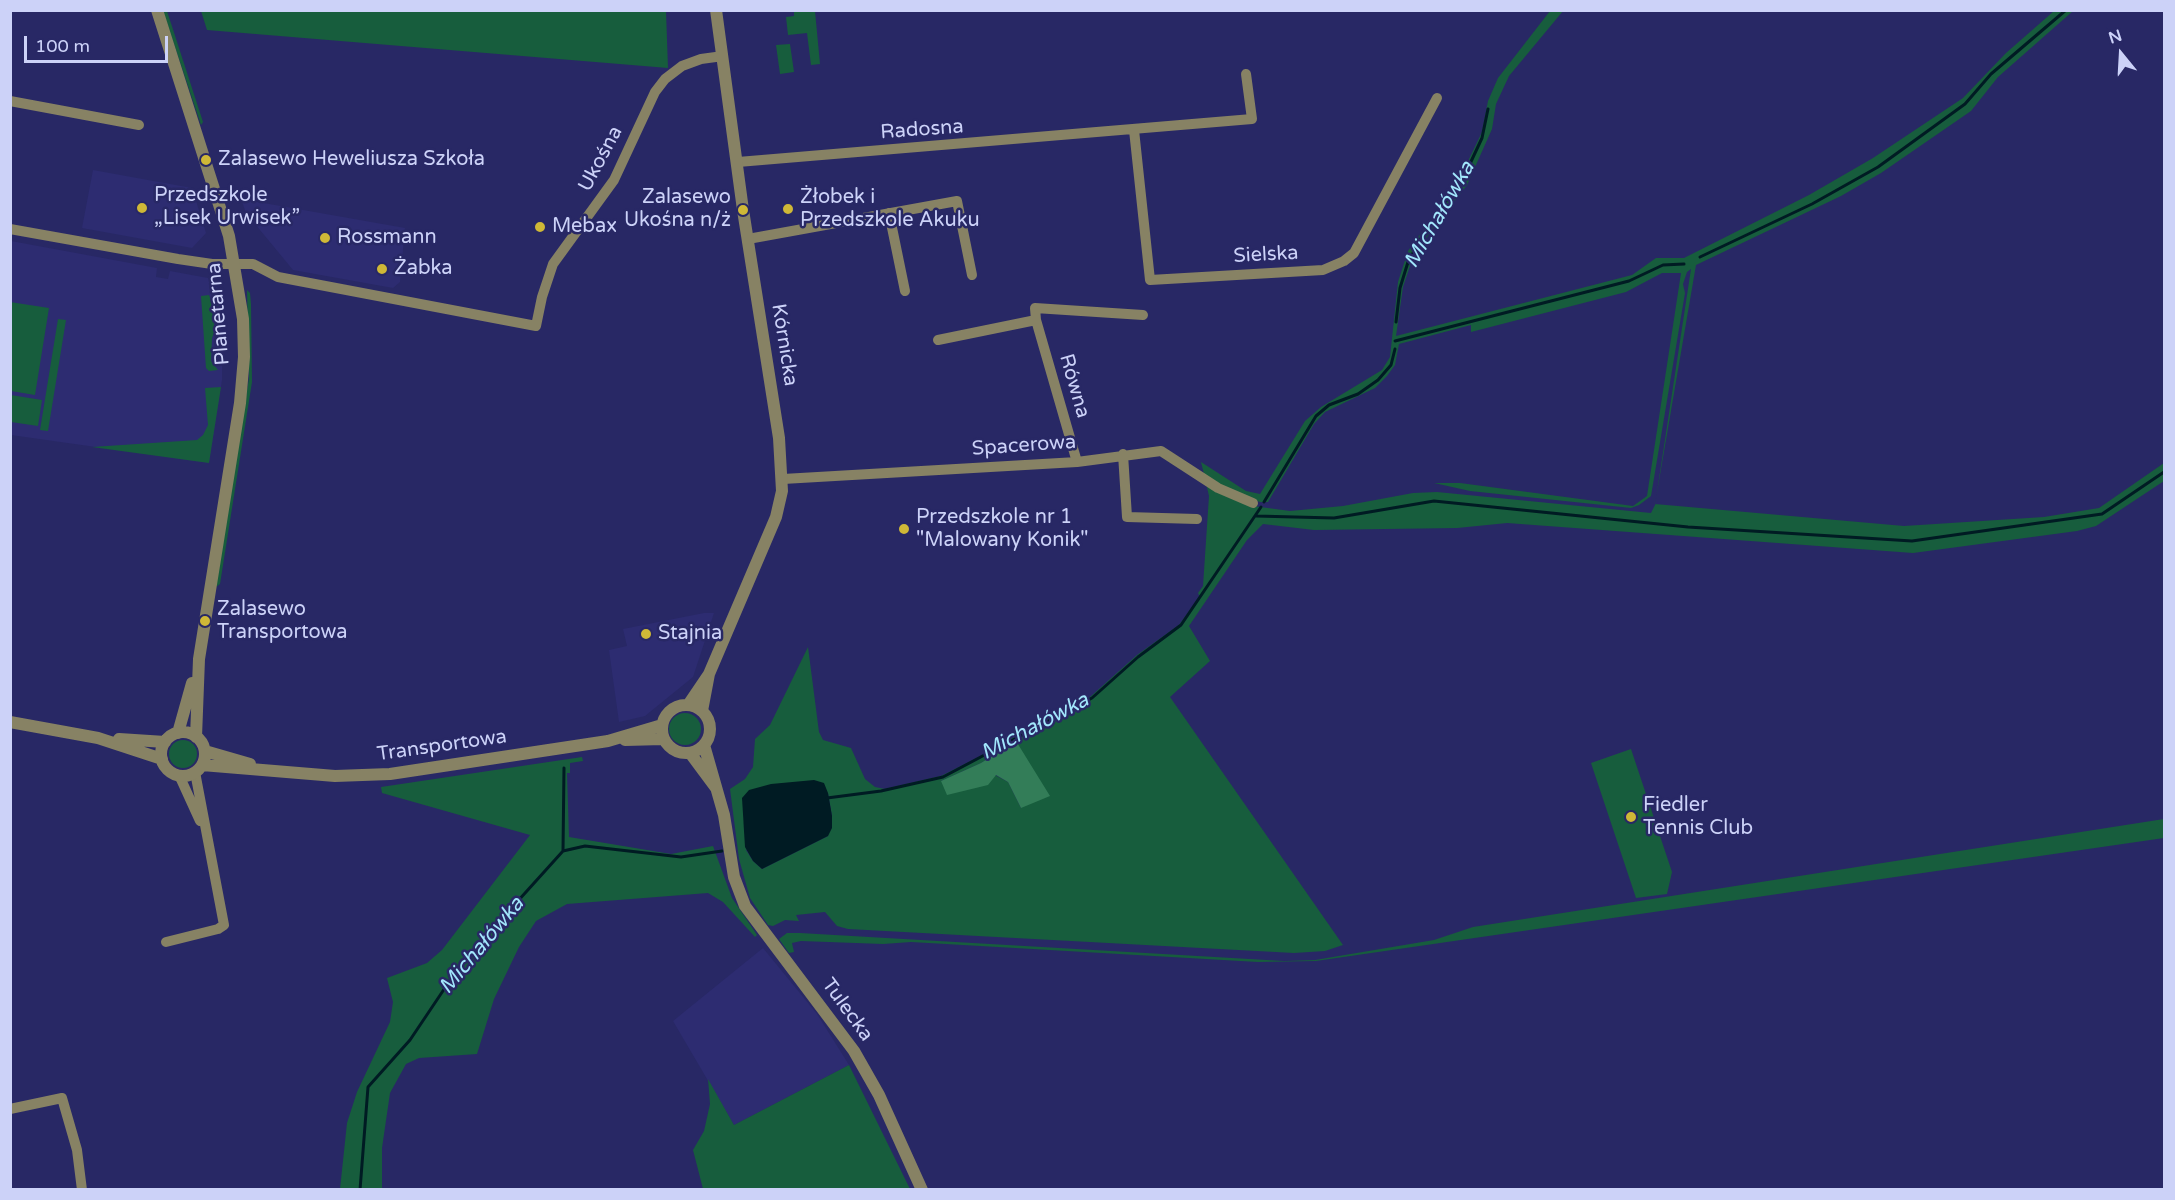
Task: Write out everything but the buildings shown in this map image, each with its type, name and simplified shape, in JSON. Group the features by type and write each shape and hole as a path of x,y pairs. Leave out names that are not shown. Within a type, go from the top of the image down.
{"street":[{"name":"Planetarna","path":"157,10 225,220 236,265 243,319 242,384 199,659 196,737"},
{"name":"Kórnicka","path":"688,705 709,674 776,518 783,479 716,10"},
{"name":"Ukośna","path":"236,265 253,264 278,277 536,326 542,297 553,264 614,180 655,92 665,79 682,66 701,59 723,56"},
{"name":"Radosna","path":"738,162 1134,130 1252,118 1246,74"},
{"name":"Sielska","path":"1134,130 1150,280 1323,270 1344,261 1354,253 1437,98"},
{"path":"10,101 139,125"},
{"path":"748,239 957,201 972,275"},
{"path":"889,213 905,291"},
{"path":"10,229 178,259 236,265"},
{"path":"938,340 1036,320 1035,308 1143,315"},
{"name":"Równa","path":"1036,320 1077,462"},
{"name":"Spacerowa","path":"783,479 1077,462 1123,454 1161,451 1218,488 1253,503"},
{"path":"1123,454 1127,517 1197,519"},
{"name":"Planetarna","path":"178,733 199,659"},
{"name":"Kórnicka","path":"702,711 709,674"},
{"path":"704,745 690,753 674,751 663,739 662,725 668,712 688,705 702,711 710,728 704,745 716,789"},
{"path":"10,722 98,738 165,742 178,733 196,737 205,751 199,768 204,830 225,925 218,929 166,942"},
{"name":"Transportowa","path":"615,740 662,725"},
{"path":"98,738 162,759 170,771 179,775 204,830"},
{"name":"Transportowa","path":"199,768 335,776 390,774 615,740 663,739"},
{"path":"162,759 165,742"},
{"name":"Transportowa","path":"205,751 274,771"},
{"path":"690,753 716,789"},
{"path":"179,775 199,768"},
{"name":"Tulecka","path":"716,789 726,825 731,861 745,906 779,955 829,1015 864,1068 922,1190"},
{"path":"10,1109 62,1098 77,1150 82,1190"}],"shaded area":[{"name":"Przedszkole „Lisek Urwisek”","path":"93,170 192,188 206,233 192,248 82,228"},
{"path":"241,199 405,228 400,282 393,288 293,270 246,213"},
{"path":"11,241 157,268 156,277 168,279 170,271 208,278 219,289 222,321 222,380 209,463 11,435"},
{"path":"714,613 693,677 645,716 619,722 609,650 627,646 623,629"},
{"path":"763,948 817,1014 849,1065 734,1125 673,1021"}],"green space":[{"path":"163,11 167,11 203,122 201,125"},
{"path":"201,11 666,11 668,68 207,30"},
{"path":"794,11 815,11 820,64 811,65 807,33 788,35 786,17 794,16"},
{"path":"1550,11 1563,11 1509,76 1496,104 1492,129 1467,185 1414,254 1403,287 1396,336 1632,275 1656,258 1684,258 1809,195 1873,158 1963,98 2006,53 2054,11 2073,11 1998,77 1971,111 1881,173 1841,196 1696,265 1656,496 1691,269 1687,272 1683,284 1685,293 1651,496 1639,505 1631,508 1470,491 1434,483 1460,483 1633,506 1647,496 1681,273 1662,273 1626,292 1471,332 1471,325 1399,344 1395,365 1375,388 1325,412 1314,424 1268,502 1260,502 1237,494 1205,478 1201,462 1246,491 1260,494 1305,421 1321,407 1382,370 1390,357 1398,282 1408,251 1459,180 1482,132 1488,101 1498,78"},
{"path":"790,44 794,72 780,74 776,45"},
{"path":"247,290 250,293 251,304 252,382 220,584 216,587 249,378"},
{"path":"209,295 212,303 220,303 221,312 213,313 215,331 212,338 211,361 218,370 209,371 206,368 201,296"},
{"path":"10,302 49,308 35,395 11,391"},
{"path":"58,319 66,320 48,431 40,430"},
{"path":"221,387 209,463 92,447 197,440 203,435 208,425 205,388"},
{"path":"11,395 42,400 38,426 11,422"},
{"path":"2164,463 2164,481 2096,526 2077,531 1913,553 1507,523 1457,528 1314,530 1263,524 1247,540 1189,626 1210,661 1170,697 1343,945 1325,951 1294,953 848,929 837,926 825,912 796,915 799,921 785,920 773,926 768,925 750,898 739,859 730,789 745,779 753,767 755,739 770,725 808,647 819,732 823,740 851,748 865,779 875,787 885,789 941,776 1035,724 1090,697 1137,655 1179,625 1200,597 1198,593 1203,586 1209,496 1206,483 1253,506 1290,511 1343,506 1413,493 1437,492 1651,513 1655,504 1904,526 2044,517 2099,508","holes":["1016,741 1021,808 1008,782 995,775 941,781 981,763","828,793 832,816 828,836 762,869 753,861 746,850"]},
{"path":"685,713 697,717 701,729 697,741 685,745 673,741 669,729 673,717"},
{"path":"183,740 193,744 197,754 193,764 183,768 173,764 169,754 173,744"},
{"path":"1016,741 1050,796 1021,808 1008,782 996,775 988,785 947,795 941,781 981,763"},
{"name":"Fiedler Tennis Club","path":"1631,749 1672,872 1667,894 1636,898 1591,763"},
{"path":"582,757 583,761 570,763 570,773 567,773 569,837 671,854 713,846 732,898 757,935 755,937 723,902 708,893 567,904 536,921 519,947 494,999 477,1054 419,1058 406,1064 390,1093 382,1148 382,1189 340,1189 347,1123 357,1092 390,1022 393,1002 387,978 427,963 442,950 530,835 382,793 381,787"},
{"path":"2164,819 2164,838 1316,961 1258,962 911,942 883,944 801,941 792,943 794,952 789,953 779,939 787,933 800,933 1284,961 1315,960 1434,940 1473,927"},
{"path":"849,1065 910,1189 703,1189 693,1150 704,1131 710,1104 708,1079 734,1125"}],"water":[{"path":"814,780 824,783 828,793 832,828 828,836 762,869 753,861 745,847 742,798 749,790 771,784"}],"waterway":[{"path":"1700,257 1812,204 1878,167 1965,104 1991,74 2066,10"},
{"name":"Michałówka","path":"1396,322 1400,288 1408,262 1423,235 1468,168 1482,138 1488,109"},
{"path":"1395,341 1629,281 1663,265 1684,264"},
{"name":"Michałówka","path":"1264,502 1316,416 1329,405 1358,394 1378,380 1391,365 1395,349"},
{"path":"1256,516 1334,518 1434,501 1688,527 1912,541 2102,514 2164,472"},
{"name":"Michałówka","path":"827,798 881,791 943,777 1092,698 1138,657 1181,625 1261,507"},
{"path":"563,851 564,768"},
{"name":"Michałówka","path":"360,1190 368,1087 410,1040 461,964 563,851 585,846 681,857 722,851"}],"place":[{"name":"Zalasewo Heweliusza Szkoła","path":"206,160"},
{"name":"Przedszkole „Lisek Urwisek”","path":"142,208"},
{"name":"Żłobek i Przedszkole Akuku","path":"788,209"},
{"name":"Zalasewo Ukośna n/ż","path":"743,210"},
{"name":"Mebax","path":"540,227"},
{"name":"Rossmann","path":"325,238"},
{"name":"Żabka","path":"382,269"},
{"name":"Przedszkole nr 1 \"Malowany Konik\"","path":"904,529"},
{"name":"Zalasewo Transportowa","path":"205,621"},
{"name":"Stajnia","path":"646,634"},
{"name":"Fiedler Tennis Club","path":"1631,817"}]}
